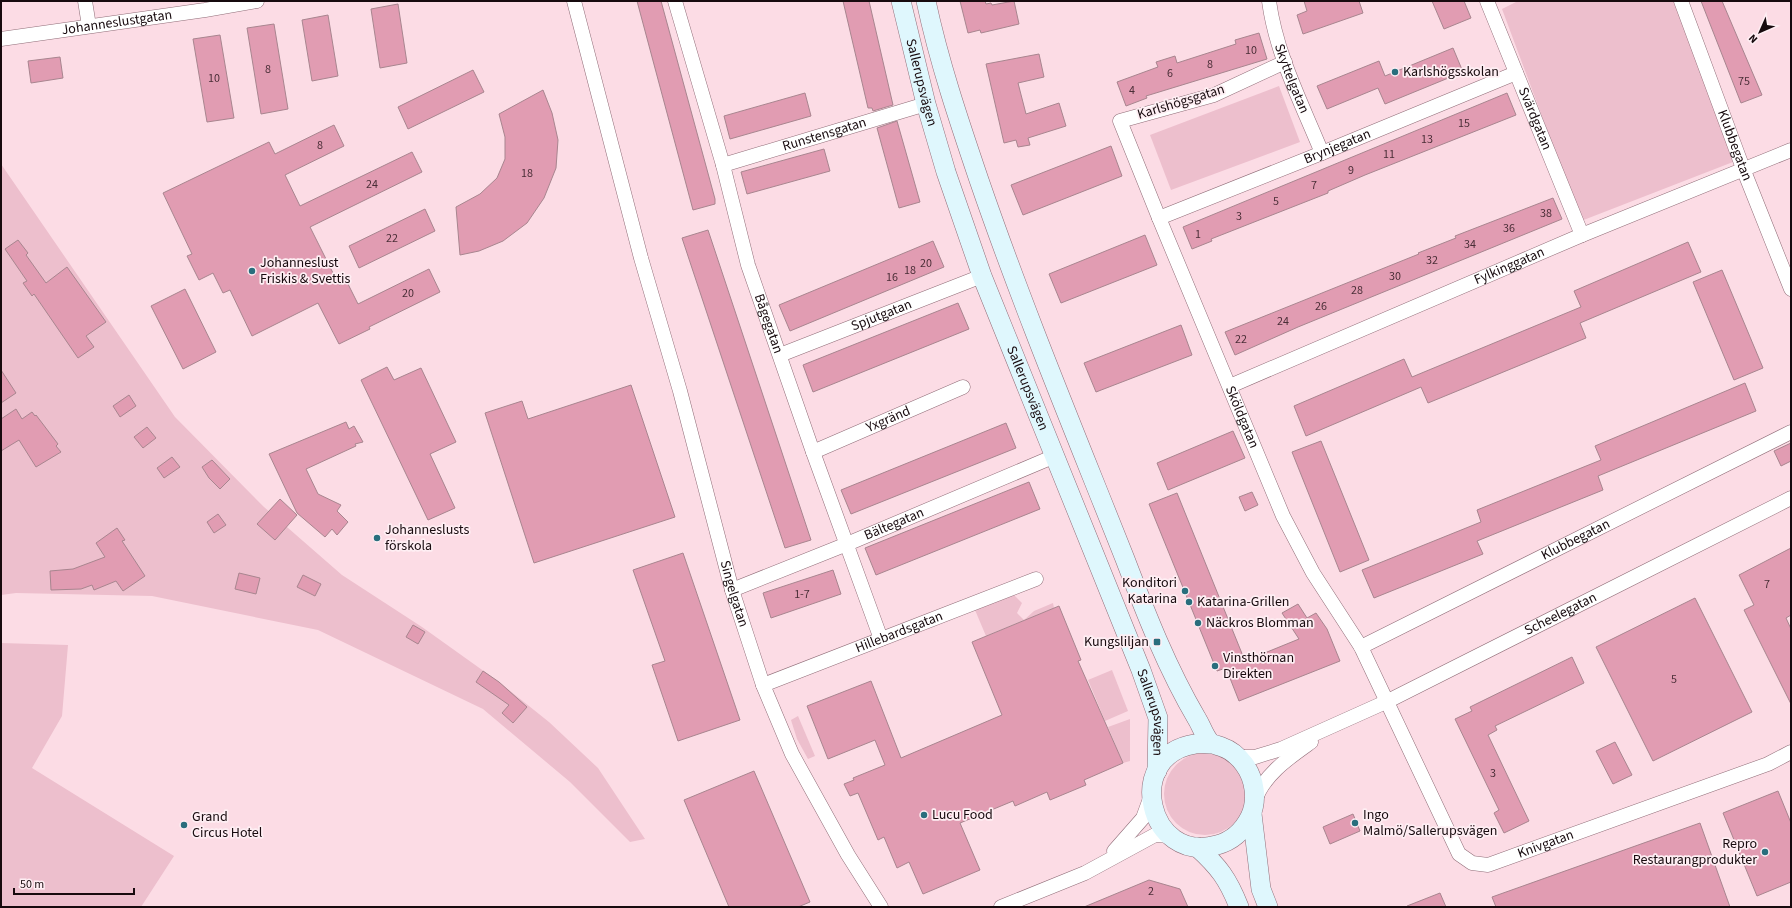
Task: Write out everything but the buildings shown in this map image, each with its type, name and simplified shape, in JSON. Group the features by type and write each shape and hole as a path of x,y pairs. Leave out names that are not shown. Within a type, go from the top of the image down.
{"main road":[{"name":"Sallerupsvägen","path":"901,1 926,104 946,172 982,276 1141,670 1158,718 1157,771"},
{"name":"Sallerupsvägen","path":"926,1 935,42 1008,263 1157,642 1189,705 1212,744"},
{"name":"Sallerupsvägen","path":"1253,810 1245,826 1236,836 1224,843 1211,847 1197,847 1183,844 1171,836 1160,825 1153,812 1150,796 1152,783 1157,771 1166,758 1180,748 1195,743 1212,744 1231,751 1241,759 1248,769 1253,781 1255,793 1253,810 1261,889 1268,907"},
{"name":"Sallerupsvägen","path":"1197,847 1216,864 1224,876 1239,907"}],"street":[{"path":"85,1 89,26"},
{"name":"Johanneslustgatan","path":"1,39 89,26 204,6 256,1"},
{"name":"Singelgatan","path":"574,1 641,258 680,391 732,590 763,685 792,754 848,855 881,907"},
{"name":"Bågegatan","path":"675,1 723,165 748,265 813,452 881,639"},
{"name":"Skyttelgatan","path":"1269,1 1272,24 1285,62 1322,153"},
{"name":"Svärdgatan","path":"1487,1 1582,236"},
{"name":"Klubbegatan","path":"1681,1 1744,171 1791,289"},
{"name":"Karlshögsgatan","path":"1120,121 1214,95 1285,62"},
{"name":"Brynjegatan","path":"1159,218 1516,73"},
{"name":"Runstensgatan","path":"723,165 926,104"},
{"name":"Sköldgatan","path":"1120,121 1283,516 1313,573 1361,647 1388,701"},
{"name":"Fylkinggatan","path":"1230,386 1582,236 1744,171 1791,150"},
{"name":"Spjutgatan","path":"780,355 982,276"},
{"name":"Yxgränd","path":"813,452 963,387"},
{"name":"Klubbegatan","path":"1361,647 1791,432"},
{"name":"Bältegatan","path":"732,590 847,544 1055,456"},
{"name":"Scheelegatan","path":"1231,751 1242,757 1255,757 1329,728 1388,701 1791,498"},
{"name":"Hillebardsgatan","path":"763,685 1036,579"},
{"name":"Knivgatan","path":"1388,701 1460,854 1472,863 1488,865 1768,764 1791,752"},
{"name":"Scheelegatan","path":"1253,810 1258,794 1265,781 1289,758 1329,728"},
{"path":"1085,873 1116,850 1126,839 1143,818 1150,796"},
{"path":"1001,907 1085,873 1155,835 1171,836"}],"shaded area":[{"path":"1518,1 1675,1 1733,162 1581,221 1502,9"},
{"path":"1279,86 1300,142 1171,190 1150,135"},
{"path":"1,164 175,417 264,507 342,575 422,627 499,682 549,722 598,768 645,839 630,842 570,782 483,709 318,630 152,596 16,593 1,595"},
{"path":"1014,595 1022,603 1017,613 1024,620 1034,611 1053,603 1054,608 986,636 975,610"},
{"path":"1,643 68,645 62,716 32,768 174,856 141,907 1,907"},
{"path":"1112,670 1128,711 1105,721 1088,680"},
{"path":"798,716 815,756 808,759 797,739 791,720"},
{"path":"1130,719 1130,761 1123,763 1108,727"},
{"path":"1205,753 1221,756 1234,765 1243,778 1246,794 1243,810 1234,823 1221,832 1205,835 1189,832 1176,823 1167,810 1164,794 1167,778 1176,765 1189,756"}],"place":[{"name":"Karlshögsskolan","path":"1395,72"},
{"name":"Johanneslust Friskis & Svettis","path":"252,271"},
{"name":"Johanneslusts förskola","path":"377,538"},
{"name":"Konditori Katarina","path":"1185,591"},
{"name":"Katarina-Grillen","path":"1189,602"},
{"name":"Näckros Blomman","path":"1198,623"},
{"name":"Kungsliljan","path":"1157,642"},
{"name":"Vinsthörnan Direkten","path":"1215,666"},
{"name":"Lucu Food","path":"924,815"},
{"name":"Ingo Malmö/Sallerupsvägen","path":"1355,823"},
{"name":"Grand Circus Hotel","path":"184,825"},
{"name":"Repro Restaurangprodukter","path":"1765,852"}]}
